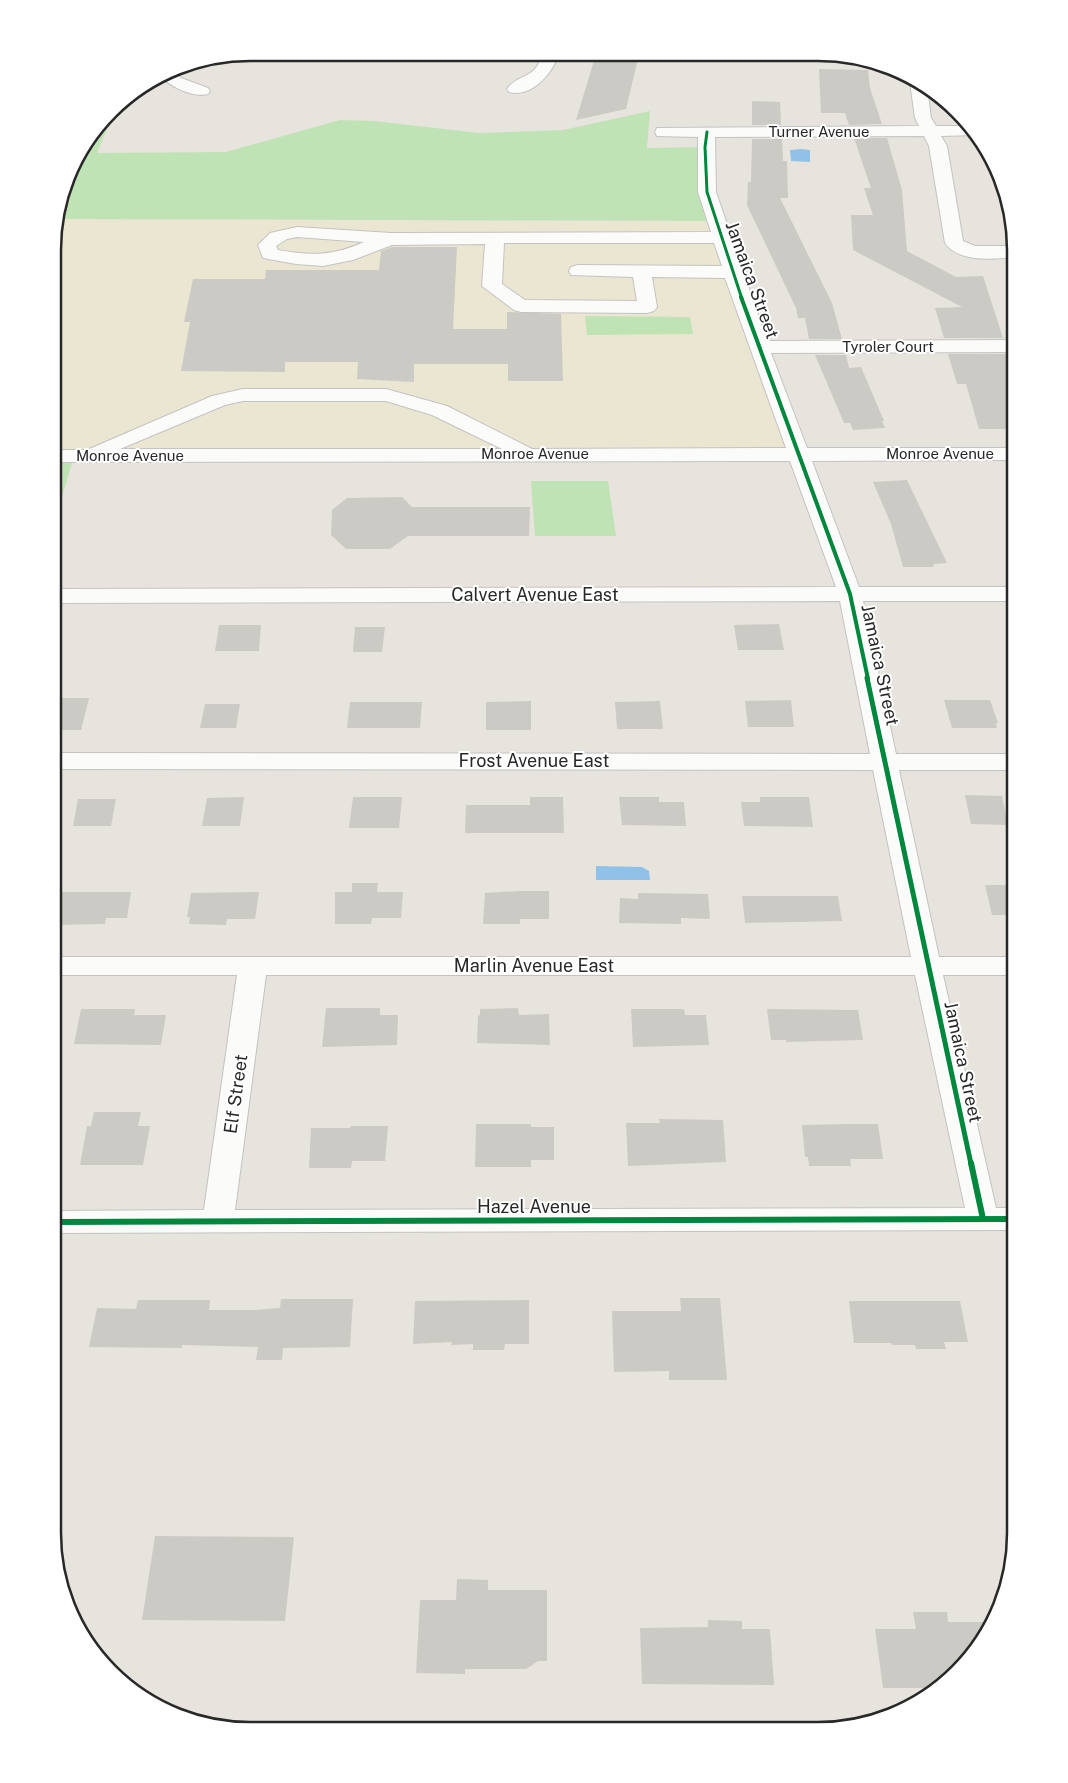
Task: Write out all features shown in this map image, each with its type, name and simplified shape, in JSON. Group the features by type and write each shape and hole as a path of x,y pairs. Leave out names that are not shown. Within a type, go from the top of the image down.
{"street":[{"path":"515,89 538,78 547,67 549,61"},
{"path":"172,78 202,91"},
{"path":"919,91 923,118 938,146 954,243 957,247 973,251 1007,252"},
{"name":"Turner Avenue","path":"663,132 964,131"},
{"name":"Jamaica Street","path":"706,132 704,147 706,187 721,237 850,594 983,1219"},
{"path":"391,239 372,244 338,259 286,258 270,254 267,245 273,238 298,232 391,239 721,237"},
{"path":"495,238 492,286 522,306 647,307 642,272"},
{"path":"578,271 733,272"},
{"name":"Tyroler Court","path":"761,347 1007,346"},
{"path":"90,456 107,446 218,400 243,395 386,395 403,398 440,410 528,454"},
{"name":"Monroe Avenue","path":"61,456 1007,454"},
{"name":"Calvert Avenue East","path":"61,596 1007,594"},
{"name":"Frost Avenue East","path":"61,761 1007,762"},
{"name":"Marlin Avenue East","path":"61,966 1007,966"},
{"name":"Elf Street","path":"218,1221 253,966"},
{"name":"Hazel Avenue","path":"61,1222 1007,1219"}],"shaded area":[{"path":"64,219 716,221 799,454 61,456 61,250"}],"green space":[{"path":"650,111 647,148 705,147 716,221 64,219 71,190 81,167 93,145 108,126 97,153 226,152 340,120 374,121 479,133 563,130"},
{"path":"585,316 690,317 693,334 587,335"},
{"path":"61,456 74,456 62,497"},
{"path":"531,481 608,481 616,536 535,536"}],"water":[{"path":"790,150 810,150 810,162 791,161"},
{"path":"596,866 642,867 649,871 650,880 596,880"}],"building":[{"path":"594,61 638,61 626,109 576,120"},
{"path":"819,69 868,70 870,88 882,124 849,125 845,113 821,113"},
{"path":"752,101 780,102 781,125 752,125"},
{"path":"854,138 887,138 902,190 907,251 956,277 983,276 1003,338 944,338 935,308 962,307 853,250 851,215 873,215 864,188 871,188"},
{"path":"752,139 782,139 783,161 787,161 788,198 780,198 832,303 842,339 809,339 805,318 798,318 796,308 747,205 748,182 751,182"},
{"path":"392,247 457,247 453,329 507,329 507,312 561,314 563,381 508,381 508,364 414,364 414,382 357,379 358,362 285,362 285,372 181,371 190,322 184,322 193,279 265,279 266,270 379,270 381,251"},
{"path":"948,354 1007,354 1007,429 979,429 966,384 957,384"},
{"path":"815,355 846,355 849,368 861,367 884,421 882,421 885,428 853,430 850,423 844,423"},
{"path":"907,480 947,563 933,564 934,567 903,567 891,524 873,482"},
{"path":"402,497 412,507 530,507 529,536 408,536 390,549 346,549 331,535 332,510 347,498"},
{"path":"779,624 784,650 738,650 734,625"},
{"path":"219,625 261,625 259,651 215,651"},
{"path":"355,627 385,627 382,652 353,652"},
{"path":"61,698 89,698 81,730 61,730"},
{"path":"791,700 794,727 748,727 745,701"},
{"path":"944,700 990,700 998,723 996,723 997,728 952,728"},
{"path":"531,701 531,730 486,730 486,702"},
{"path":"660,701 663,729 617,729 615,702"},
{"path":"350,702 422,702 420,728 347,728"},
{"path":"205,704 240,704 236,728 200,728"},
{"path":"965,795 1002,796 1007,825 971,824"},
{"path":"244,797 240,826 202,826 207,798"},
{"path":"353,797 402,797 399,828 349,828"},
{"path":"530,797 563,797 564,833 465,833 466,805 530,805"},
{"path":"619,797 659,797 659,802 684,802 686,826 622,825"},
{"path":"760,797 809,797 813,827 744,826 741,802 760,802"},
{"path":"78,799 116,799 111,826 73,826"},
{"path":"352,883 378,883 377,892 403,892 401,918 372,918 371,924 335,924 335,892 352,892"},
{"path":"985,885 1007,885 1007,915 992,915"},
{"path":"549,891 549,919 520,919 520,924 483,924 485,893"},
{"path":"61,892 131,892 127,918 106,918 105,924 61,925"},
{"path":"259,892 255,919 227,919 226,925 189,924 190,917 187,917 191,893"},
{"path":"638,893 708,894 710,919 681,918 681,924 619,923 620,898 638,899"},
{"path":"742,896 838,896 842,921 745,923"},
{"path":"326,1008 380,1008 380,1015 398,1015 397,1045 322,1047"},
{"path":"518,1008 519,1015 549,1014 550,1045 477,1043 480,1009"},
{"path":"81,1009 135,1009 134,1015 166,1015 161,1045 74,1044"},
{"path":"631,1009 684,1009 685,1015 706,1015 709,1045 633,1047"},
{"path":"767,1009 858,1010 863,1040 786,1042 786,1040 771,1040"},
{"path":"94,1112 141,1112 138,1126 150,1126 143,1165 80,1165 87,1126 91,1126"},
{"path":"659,1119 723,1120 726,1162 628,1166 626,1123 660,1123"},
{"path":"476,1124 531,1124 531,1127 554,1127 554,1160 531,1160 531,1167 475,1167"},
{"path":"878,1124 883,1159 850,1159 851,1166 809,1166 808,1157 805,1157 802,1125"},
{"path":"351,1126 388,1126 385,1161 352,1161 351,1168 309,1168 311,1128 350,1128"},
{"path":"680,1298 720,1298 727,1380 669,1380 669,1371 614,1372 612,1311 681,1311"},
{"path":"281,1299 353,1299 350,1347 283,1348 282,1360 256,1360 258,1347 182,1345 182,1348 89,1347 97,1308 136,1309 138,1300 210,1300 209,1310 255,1310 280,1308"},
{"path":"529,1300 529,1344 505,1344 504,1350 473,1350 473,1344 451,1345 452,1342 413,1344 415,1301"},
{"path":"849,1301 960,1301 968,1342 944,1342 946,1349 916,1349 915,1345 892,1345 891,1343 854,1343"},
{"path":"155,1536 294,1537 285,1621 142,1620"},
{"path":"457,1579 488,1580 488,1590 547,1590 547,1661 538,1661 526,1669 465,1669 465,1674 416,1673 420,1600 456,1600"},
{"path":"913,1612 947,1612 948,1622 984,1622 968,1648 942,1675 926,1688 883,1688 875,1629 916,1629"},
{"path":"708,1620 742,1621 742,1629 770,1629 774,1685 642,1684 640,1628 708,1627"}],"cycle path":[{"path":"707,132 705,147 707,192 742,300 850,594 927,966 983,1219"},
{"path":"61,1222 1007,1219"}]}
